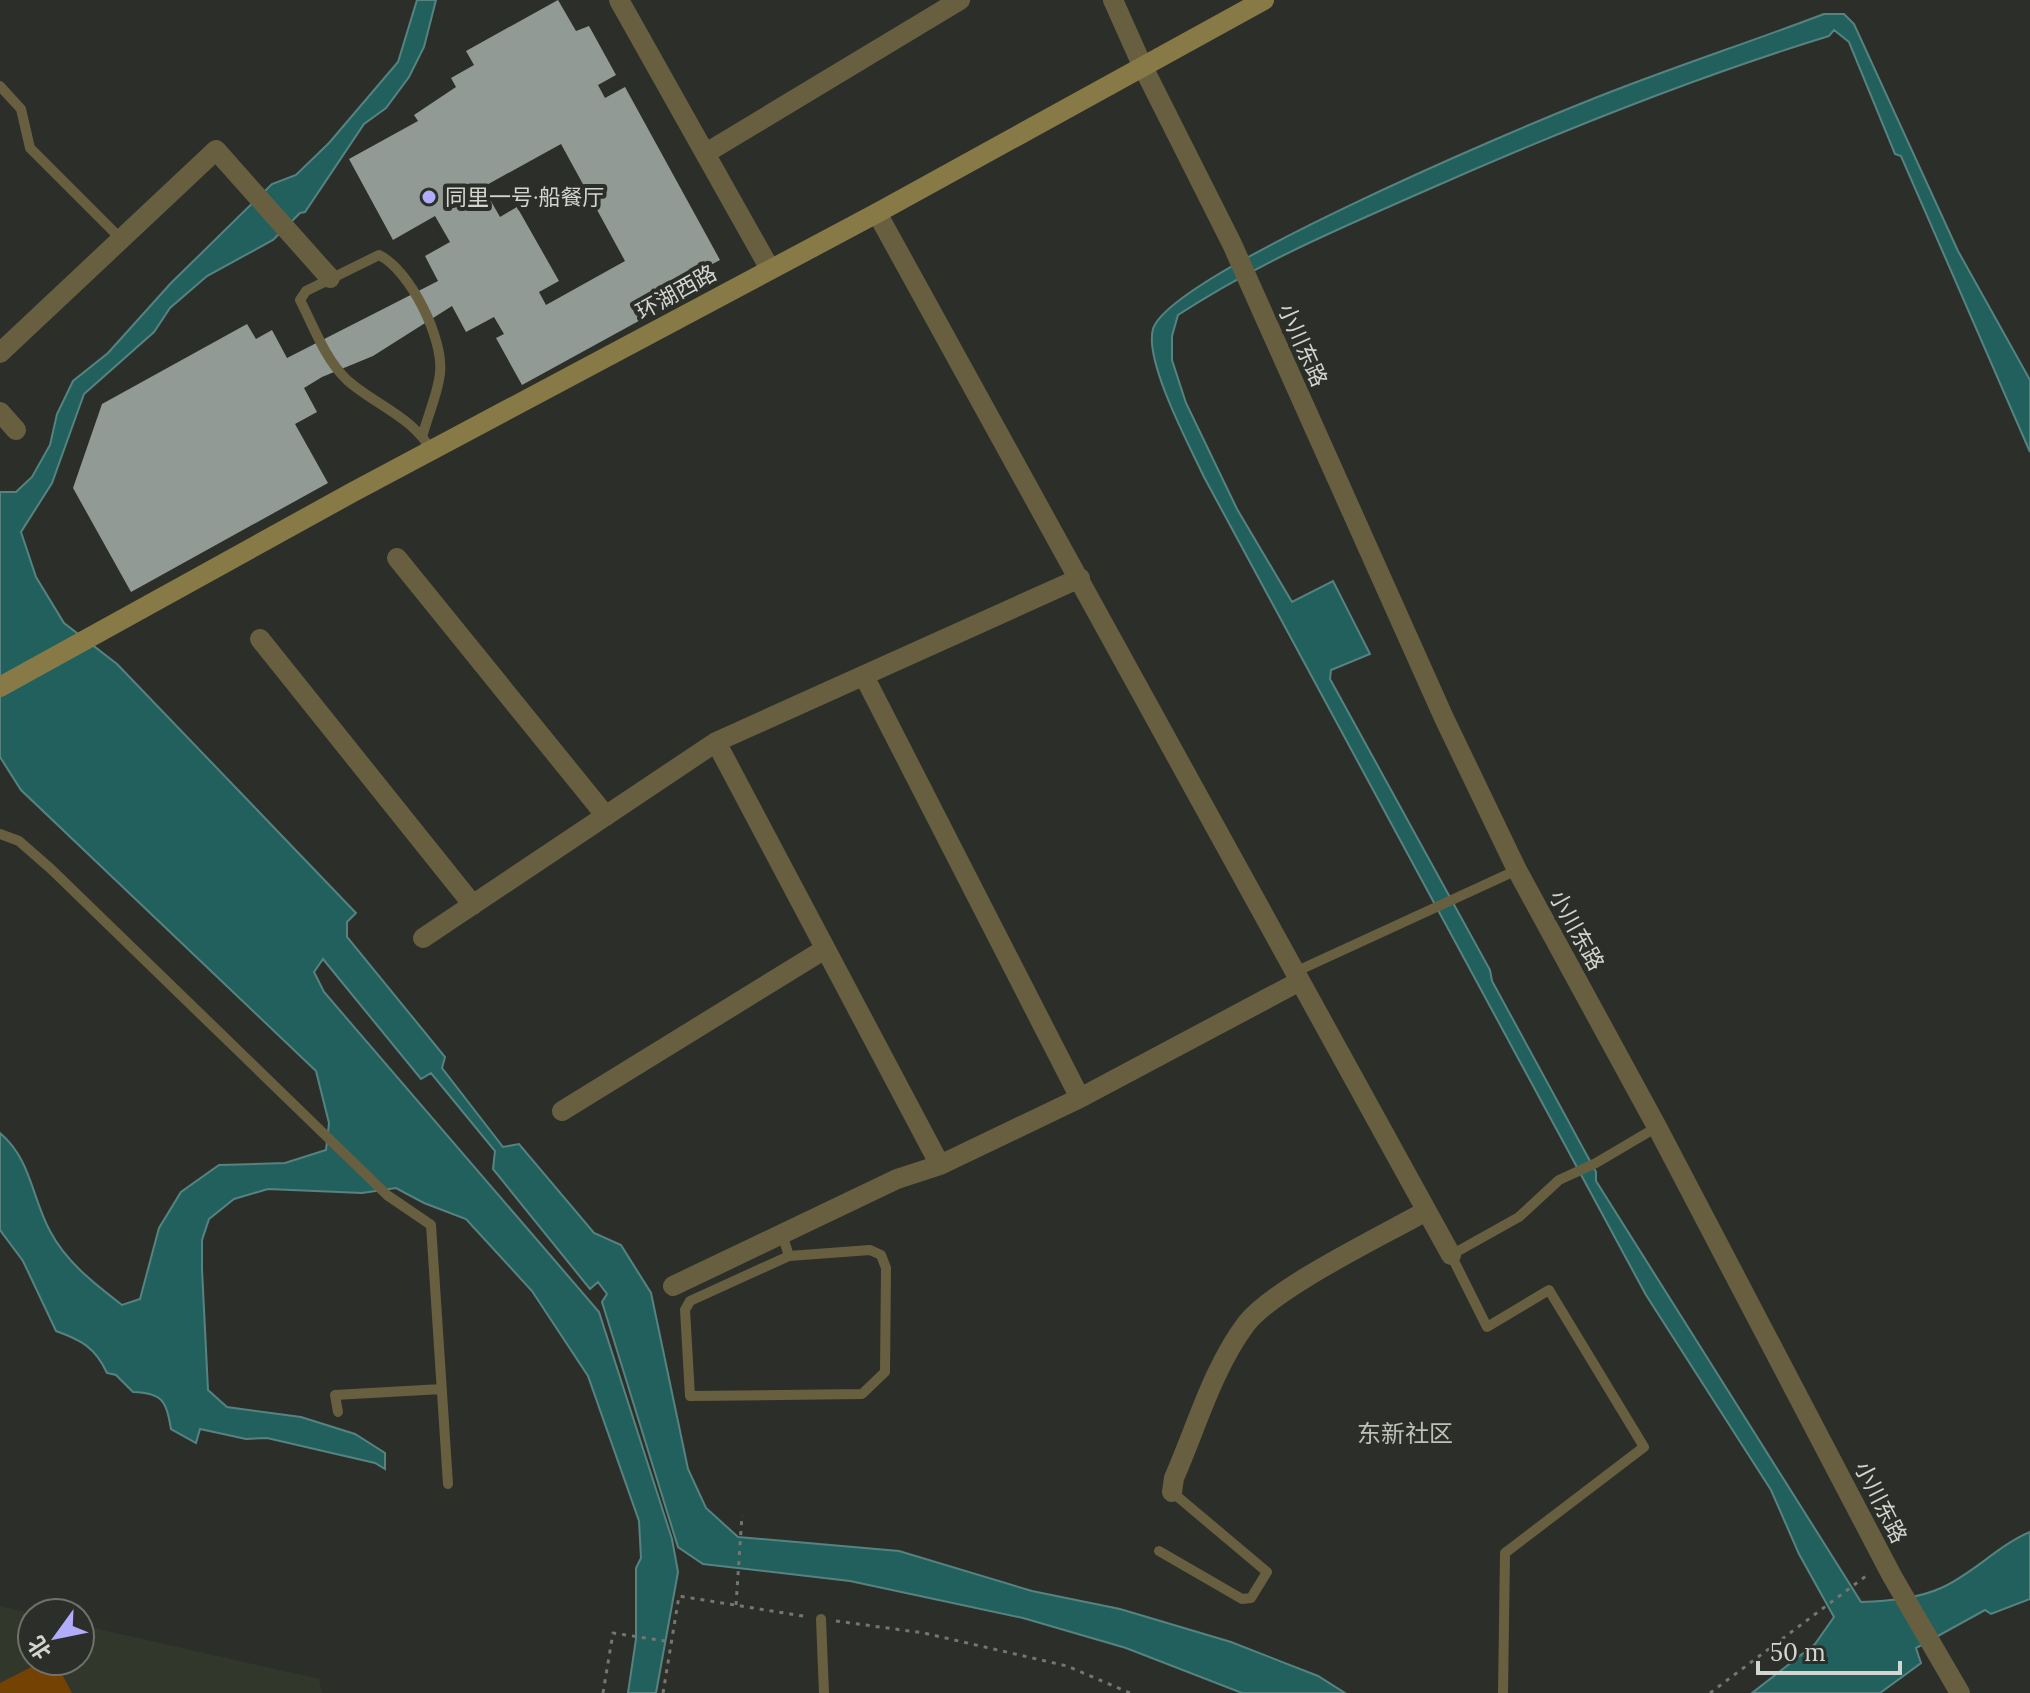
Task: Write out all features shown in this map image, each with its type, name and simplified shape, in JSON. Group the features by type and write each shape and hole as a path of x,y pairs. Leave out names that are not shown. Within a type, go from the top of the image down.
{"main road":[{"name":"环湖西路","path":"0,687 112,627 427,443 877,213 1264,0"}],"street":[{"path":"706,153 960,0"},
{"name":"小川东路","path":"1113,0 1142,65 1232,244 1444,718 1517,870 1657,1127 1889,1570 1960,1693"},
{"path":"627,3 770,269"},
{"path":"0,353 216,150 330,278"},
{"path":"877,213 1451,1255"},
{"path":"0,412 16,430"},
{"path":"397,558 606,816"},
{"path":"423,938 716,742 1080,578"},
{"path":"260,639 473,905"},
{"path":"864,676 1080,1098"},
{"path":"716,742 940,1165"},
{"path":"562,1111 825,949"},
{"path":"673,1286 897,1179 940,1165 1080,1098 1297,977"},
{"path":"1172,1492 1174,1478 1228,1354 1247,1323 1273,1299 1426,1211"}],"lane":[{"path":"0,86 21,109 30,148 121,239"},
{"path":"379,255 390,260 404,276 439,341 440,374 427,443 349,382 333,365 300,300 306,291 379,255"},
{"path":"0,834 19,841 51,869 387,1195 431,1225 448,1484"},
{"path":"1297,977 1416,914 1517,870"},
{"path":"1503,1693 1505,1553 1644,1447 1549,1290 1487,1327 1451,1255 1519,1217 1559,1180 1596,1163 1657,1127"},
{"path":"782,1234 789,1256"},
{"path":"870,1250 881,1255 886,1268 885,1372 862,1394 690,1396 685,1310 690,1301 789,1256 870,1250"},
{"path":"338,1412 335,1395 442,1389"},
{"path":"1159,1551 1242,1599 1251,1598 1267,1572 1172,1492"},
{"path":"821,1619 824,1693"}],"path":[{"path":"736,1605 742,1515"},
{"path":"1710,1693 1889,1570"},
{"path":"663,1693 679,1596 924,1633 1053,1663 1130,1693"},
{"path":"603,1693 613,1633 671,1642"}],"shaded area":[{"path":"0,1606 16,1610 16,1677 96,1677 96,1629 319,1679 322,1693 0,1693"},
{"path":"16,1675 64,1677 72,1693 0,1693 0,1683"}],"water":[{"path":"417,0 436,0 424,47 409,77 386,108 364,124 305,212 300,213 273,240 207,276 170,308 154,332 84,394 52,483 21,532 36,577 64,623 117,664 356,913 347,922 347,937 445,1057 442,1068 503,1147 519,1144 594,1233 621,1245 651,1293 688,1469 706,1508 738,1537 899,1551 1032,1591 1120,1609 1231,1642 1318,1676 1345,1693 1242,1693 1126,1648 1023,1618 850,1581 703,1564 678,1547 602,1302 607,1294 598,1282 590,1289 493,1169 495,1151 431,1073 421,1079 323,959 314,972 324,992 599,1312 672,1539 678,1572 656,1693 628,1693 636,1639 636,1568 641,1558 639,1521 588,1376 532,1291 466,1219 396,1188 362,1193 268,1189 234,1199 209,1219 202,1240 208,1390 227,1407 301,1417 355,1434 385,1453 385,1469 375,1463 267,1438 246,1439 200,1429 196,1443 171,1429 161,1400 151,1394 133,1392 116,1375 107,1373 86,1346 56,1331 23,1261 0,1230 0,1133 25,1167 44,1218 64,1253 122,1305 140,1299 159,1228 181,1192 219,1165 285,1163 326,1150 329,1123 316,1071 21,790 0,757 0,492 16,492 32,477 50,445 57,414 73,381 108,353 171,283 272,184 296,175 329,143 398,62"},
{"path":"1824,14 1844,14 1854,24 1958,251 2030,380 2030,452 1901,156 1895,154 1849,42 1834,30 1829,36 1676,88 1576,127 1331,233 1238,279 1178,315 1172,336 1172,360 1186,403 1237,509 1292,602 1333,581 1370,654 1331,670 1330,679 1490,970 1492,981 1596,1172 1596,1181 1861,1602 1932,1592 2030,1532 2030,1599 1991,1614 1985,1610 1916,1648 1921,1663 1880,1693 1752,1693 1815,1644 1834,1617 1799,1554 1771,1490 1646,1295 1204,477 1161,381 1152,343 1153,329 1174,305 1218,275 1350,205 1585,102"}],"building":[{"path":"558,0 576,31 589,26 616,75 598,85 605,98 625,87 720,260 701,270 705,278 663,301 666,306 522,385 496,338 504,334 494,317 466,332 452,306 373,356 322,377 304,388 317,412 295,424 328,483 131,592 73,488 102,404 247,324 256,339 272,330 287,358 438,281 425,256 450,242 435,216 393,240 349,159 418,121 414,115 456,87 451,78 474,65 466,51","holes":["561,144 625,261 546,305 539,292 559,281 517,207 500,217 483,187"]}],"place":[{"name":"同里一号·船餐厅","path":"429,197"}],"district":[{"name":"东新社区","path":"1405,1433"}]}
